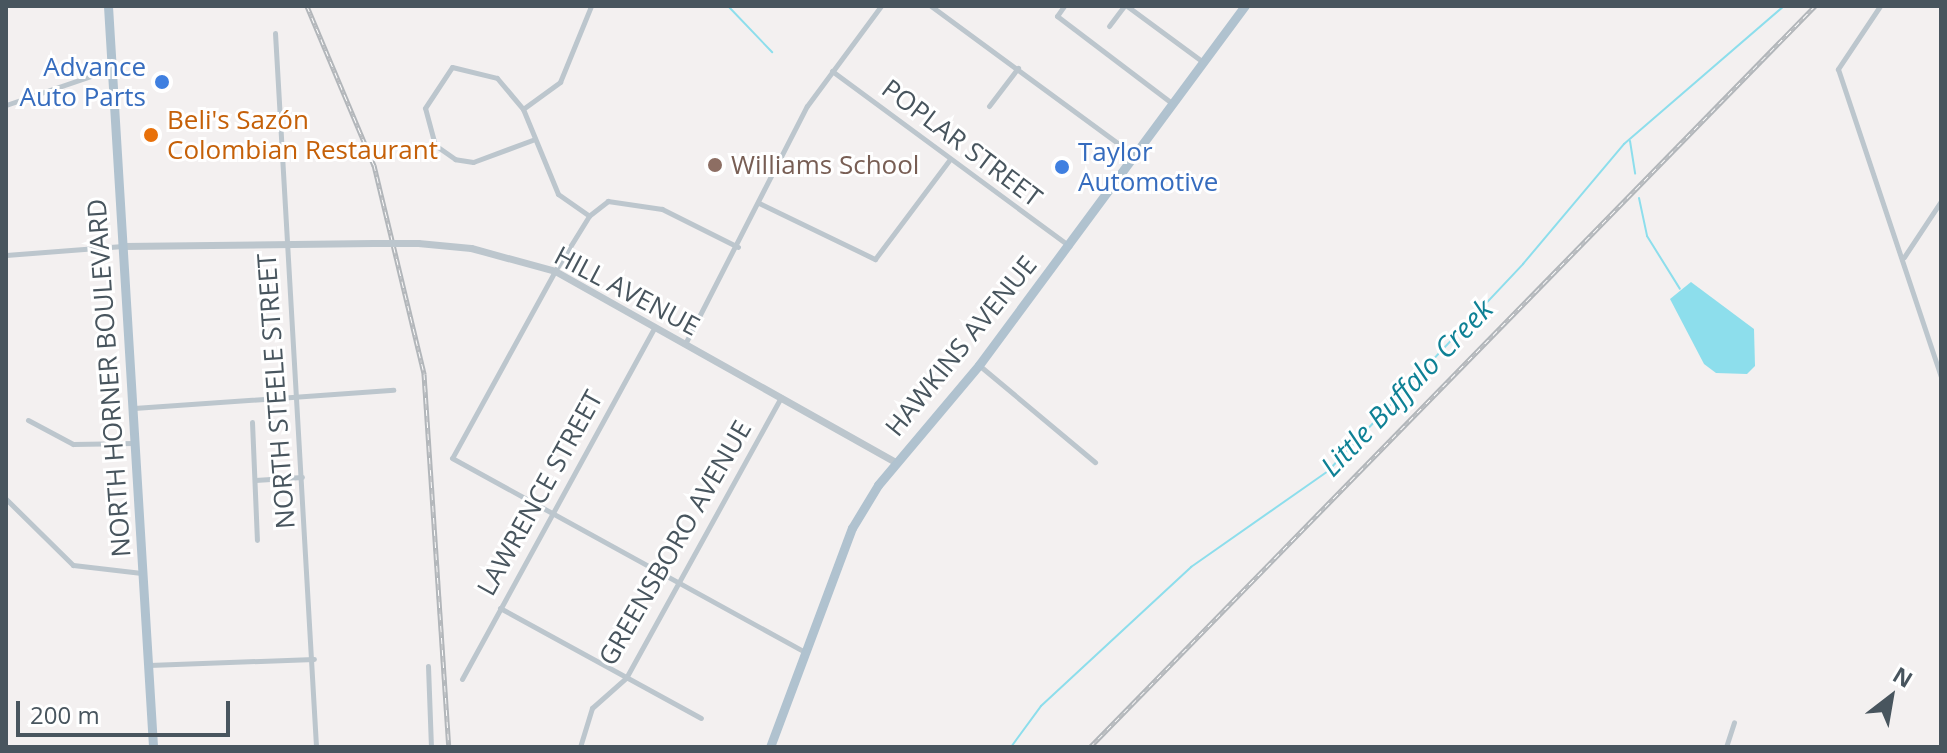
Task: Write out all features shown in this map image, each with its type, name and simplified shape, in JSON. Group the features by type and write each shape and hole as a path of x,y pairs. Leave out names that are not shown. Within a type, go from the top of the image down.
{"main road":[{"name":"NORTH HORNER BOULEVARD","path":"108,6 153,747"},
{"name":"HAWKINS AVENUE","path":"770,747 852,528 895,462 979,365 1070,247 1245,6"}],"street":[{"path":"523,109 560,82 591,6"},
{"path":"685,344 832,71 881,6"},
{"path":"931,6 1136,157"},
{"path":"1064,6 1057,16 1174,105"},
{"path":"1109,26 1125,6 1204,63"},
{"path":"1880,6 1838,69 1903,258 1927,350 1941,376"},
{"name":"NORTH STEELE STREET","path":"275,33 314,659 316,747"},
{"path":"535,139 465,162 437,148 424,114 440,77 462,66 497,78 523,109 558,194 589,216"},
{"path":"6,105 112,68"},
{"path":"989,106 1018,68"},
{"name":"POPLAR STREET","path":"832,71 1070,247"},
{"path":"759,203 873,259 950,159"},
{"path":"738,247 638,201 608,201 589,216 555,271 452,458 805,652"},
{"path":"1903,258 1941,201"},
{"name":"HILL AVENUE","path":"123,246 287,247 418,243 555,271 895,462"},
{"path":"6,255 123,246"},
{"name":"LAWRENCE STREET","path":"462,679 655,327"},
{"path":"979,365 1095,462"},
{"path":"133,408 393,390"},
{"name":"GREENSBORO AVENUE","path":"580,747 592,708 626,678 781,397"},
{"path":"28,420 73,444 135,443"},
{"path":"252,422 257,540"},
{"path":"255,480 302,477"},
{"path":"6,499 73,565 143,573"},
{"path":"500,608 701,718"},
{"path":"148,665 314,659"},
{"path":"428,666 431,747"},
{"path":"1726,747 1734,722"}],"water":[{"path":"1691,282 1754,329 1755,366 1747,374 1716,373 1704,364 1670,299"}],"waterway":[{"path":"728,6 772,52"},
{"name":"Little Buffalo Creek","path":"1011,747 1041,706 1191,567 1328,471 1523,264 1624,144 1784,6"},
{"path":"1630,141 1635,174"},
{"path":"1639,198 1647,236 1680,289"}],"railway":[{"path":"307,6 374,165 424,374 449,747"},
{"path":"1090,747 1815,6"}],"place":[{"name":"Advance Auto Parts","path":"162,82"},
{"name":"Beli's Sazón Colombian Restaurant","path":"151,135"},
{"name":"Williams School","path":"715,165"},
{"name":"Taylor Automotive","path":"1062,167"}]}
